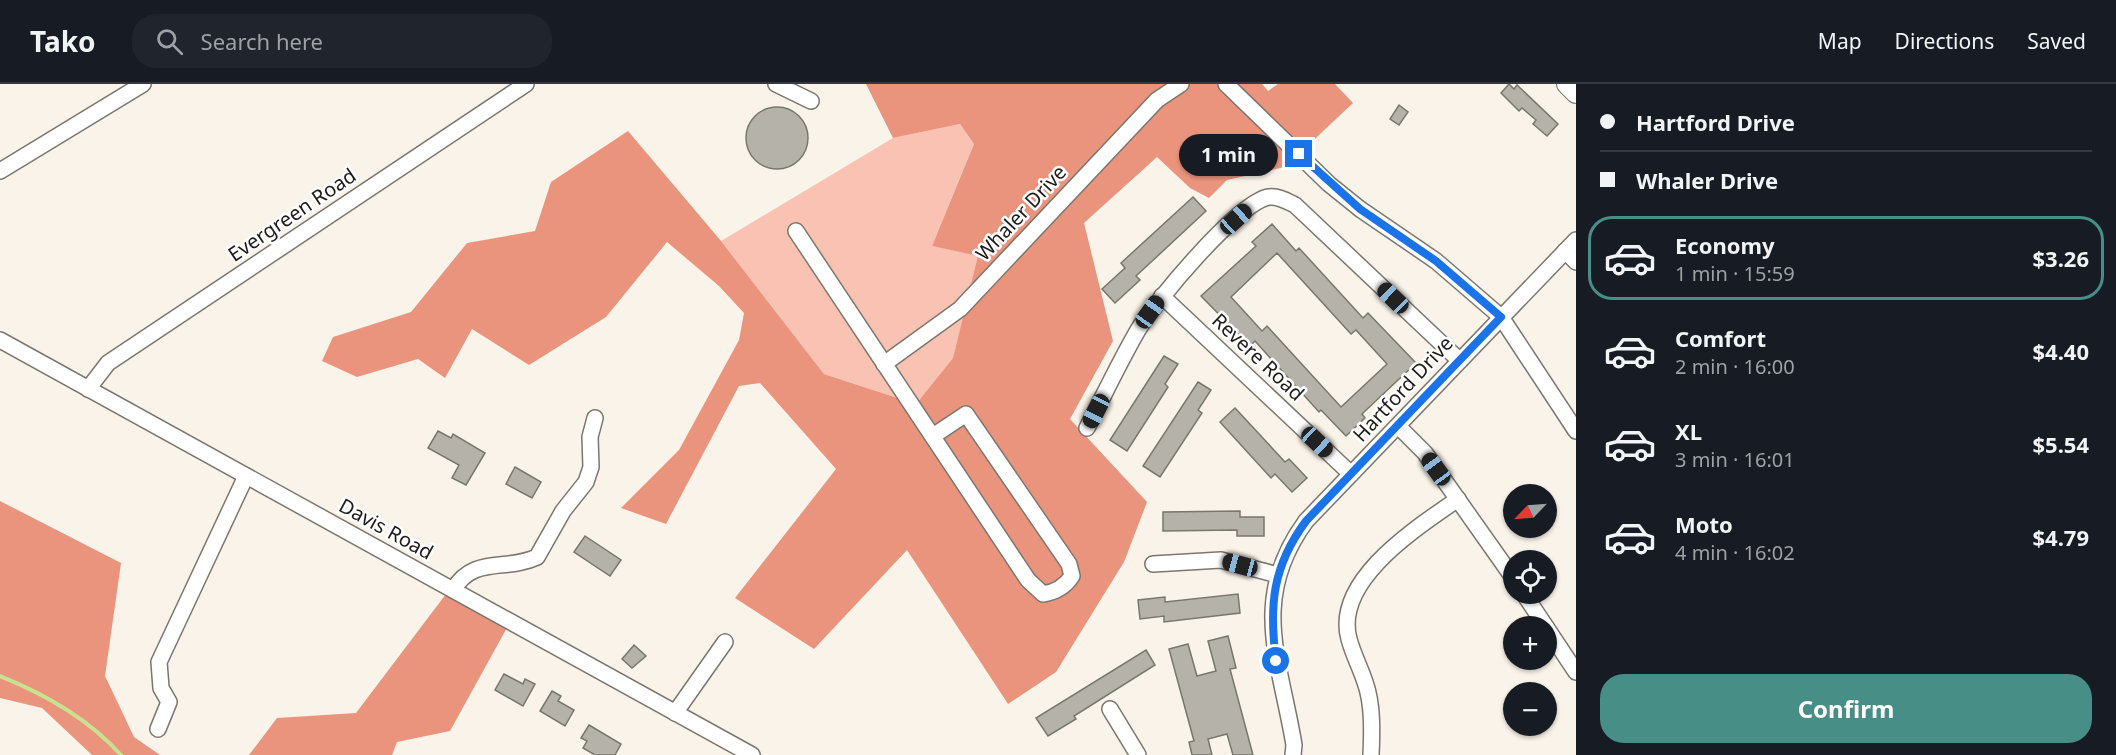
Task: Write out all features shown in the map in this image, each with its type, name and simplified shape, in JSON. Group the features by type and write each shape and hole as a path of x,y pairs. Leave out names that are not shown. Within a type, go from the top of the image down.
{"main road":[{"path":"1567,84 1576,93"}],"street":[{"path":"0,171 143,84"},
{"name":"Evergreen Road","path":"88,389 108,363 526,84"},
{"path":"776,84 811,101"},
{"name":"Whaler Drive","path":"884,364 960,309 1157,100 1181,84"},
{"path":"1226,84 1329,184 1360,209 1436,261 1501,317 1576,431"},
{"path":"1087,428 1139,329 1162,296 1223,230 1249,207 1268,197 1280,198 1295,205 1459,360"},
{"path":"796,231 1028,580 1043,594 1053,593 1066,584 1072,576 1069,564 966,414 933,436"},
{"name":"Hartford Drive","path":"1293,755 1289,714 1272,628 1272,597 1278,575 1294,537 1306,521 1501,317 1570,257 1576,240"},
{"name":"Revere Road","path":"1162,296 1351,474"},
{"name":"Davis Road","path":"0,340 752,755"},
{"path":"453,590 462,576 471,570 537,557 563,511 586,482 591,467 590,437 595,418"},
{"path":"1398,426 1425,453 1503,563"},
{"path":"158,729 169,702 161,688 159,662 246,476"},
{"path":"1371,755 1371,719 1366,684 1348,639 1346,617 1367,574 1410,532 1458,499"},
{"path":"1153,564 1221,560 1278,575"},
{"path":"675,713 725,642"},
{"path":"1557,644 1576,672"},
{"path":"1110,709 1138,755"}],"shaded area":[{"path":"866,84 1262,84 1268,91 1278,84 1335,84 1353,103 1285,167 1227,180 1209,198 1190,188 1157,157 1084,223 1113,341 1070,419 1147,502 1124,562 1056,672 1008,704 907,550 814,649 735,598 836,469 760,383 739,386 666,524 621,508 679,450 739,340 744,313 719,286 667,242 606,317 529,365 472,329 445,378 418,359 357,377 322,361 333,337 411,312 467,243 535,231 551,182 628,131 721,241 824,374 916,404 953,358 978,256 932,246 974,144 960,124 893,138"},
{"path":"960,124 974,144 932,246 979,256 953,358 916,404 824,374 721,241 893,138"},
{"path":"0,501 121,563 105,676 134,737 160,755 92,755 42,708 0,698"},
{"path":"449,590 509,624 450,731 397,742 392,755 249,755 277,718 356,713"}],"building":[{"path":"1509,84 1514,89 1517,85 1558,124 1547,136 1533,124 1536,120 1522,108 1519,111 1501,93"},
{"path":"1399,105 1408,112 1399,125 1390,119"},
{"path":"777,107 794,112 799,116 803,121 808,138 803,155 799,160 794,164 777,169 760,164 755,160 751,155 746,138 751,121 755,116 760,112"},
{"path":"1193,197 1206,211 1136,276 1140,280 1115,303 1102,289 1125,268 1121,263"},
{"path":"1272,224 1296,251 1299,248 1363,318 1368,313 1416,363 1362,414 1365,418 1346,436 1321,410 1319,412 1255,341 1250,346 1201,296 1256,246 1252,242","holes":["1277,253 1351,334 1356,330 1387,364 1341,407 1267,326 1262,331 1231,297"]},
{"path":"1164,356 1178,364 1165,384 1168,387 1127,451 1110,440"},
{"path":"1198,382 1211,390 1198,410 1202,413 1160,477 1143,466"},
{"path":"1235,408 1285,462 1289,459 1307,478 1292,492 1275,474 1271,478 1220,422"},
{"path":"438,431 451,438 453,434 485,453 466,485 452,478 459,465 428,448"},
{"path":"515,467 541,482 532,498 506,484"},
{"path":"1240,511 1240,517 1264,517 1264,536 1237,536 1237,530 1163,531 1163,512"},
{"path":"585,536 621,560 610,576 574,552"},
{"path":"1238,594 1240,613 1164,622 1164,616 1140,619 1138,600 1165,597 1165,602"},
{"path":"1228,636 1236,668 1230,669 1253,755 1233,755 1227,734 1208,739 1212,755 1192,755 1189,742 1194,741 1169,649 1188,644 1197,676 1216,671 1208,641"},
{"path":"634,645 646,656 632,668 622,659"},
{"path":"1146,650 1155,665 1074,716 1076,719 1048,736 1036,718"},
{"path":"504,674 523,684 525,679 535,684 523,706 495,690"},
{"path":"552,691 561,696 558,701 574,710 565,726 540,711"},
{"path":"589,725 621,744 615,755 595,755 583,748 587,741 581,738"}],"waterway":[{"path":"0,676 65,708 80,718 121,755"}],"route":[{"path":"1276,661 1272,628 1272,597 1282,562 1294,537 1306,521 1501,317 1436,261 1360,209 1329,184 1299,154"}]}
